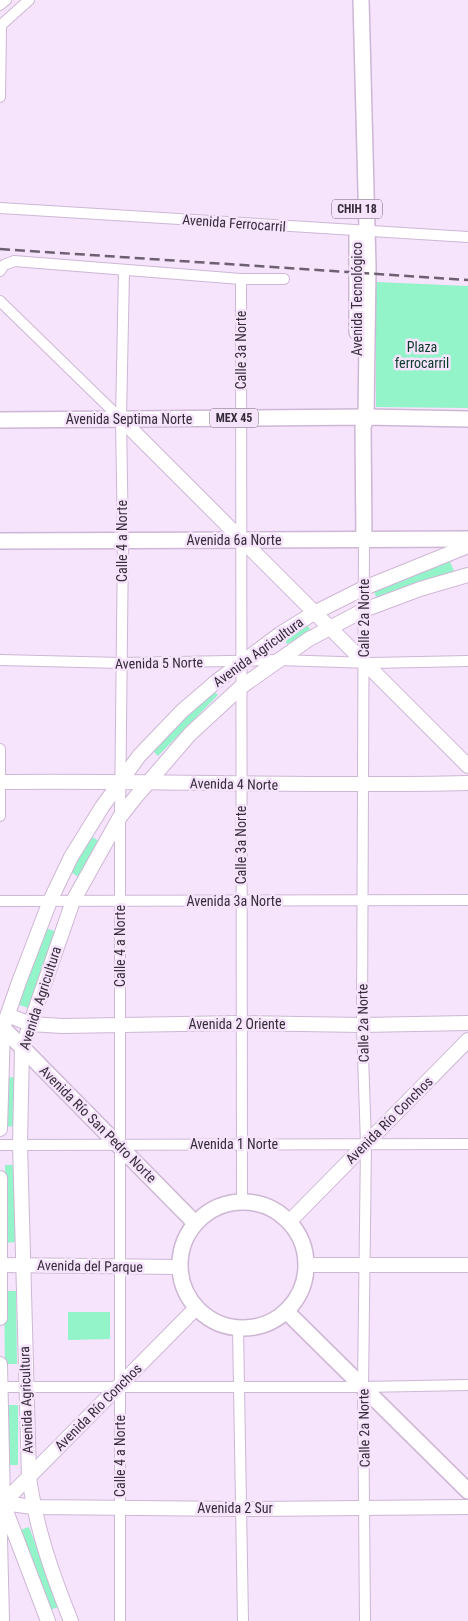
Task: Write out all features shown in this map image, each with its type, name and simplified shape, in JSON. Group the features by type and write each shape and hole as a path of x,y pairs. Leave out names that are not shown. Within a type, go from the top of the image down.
{"main road":[{"name":"Avenida Tecnológico","path":"355,0 362,231"},
{"name":"Avenida Tecnológico","path":"361,0 363,420"},
{"path":"120,419 468,766"},
{"name":"Avenida Septima Norte","path":"0,420 468,419"},
{"name":"Calle 2a Norte","path":"363,420 364,540"},
{"name":"Avenida 6a Norte","path":"0,540 468,539"},
{"name":"Avenida Agricultura","path":"0,1129 4,1023 50,901 71,857 102,806 139,756 182,710 241,662 314,612 364,588 468,546"},
{"name":"Avenida Agricultura","path":"71,1621 42,1546 33,1507 29,1477 25,1387 20,1144 22,1048 73,901 120,817 147,782 190,734 241,686 278,660 330,628 364,610 420,589 468,576"},
{"name":"Avenida 4 Norte","path":"0,782 121,780 241,784 468,782"},
{"name":"Avenida 2 Oriente","path":"4,1023 62,1026 240,1023 362,1025 468,1023"},
{"name":"Avenida Río San Pedro Norte","path":"4,1023 22,1048 195,1223"},
{"name":"Avenida Río Conchos","path":"290,1221 468,1040"},
{"path":"0,1178 0,1318"},
{"path":"242,1201 268,1207 290,1221 302,1242 306,1265 304,1282 297,1298 286,1311 264,1324 238,1328 223,1325 209,1318 196,1308 182,1282 180,1267 181,1251 186,1236 195,1223 216,1208 242,1201"},
{"name":"Avenida del Parque","path":"1,1265 180,1267"},
{"path":"306,1265 468,1265"},
{"name":"Avenida Río Conchos","path":"1,1505 196,1308"},
{"path":"286,1311 468,1491"},
{"name":"Avenida Agricultura","path":"0,1364 1,1505 48,1621"},
{"path":"1,1505 2,1621"},
{"name":"Avenida 2 Sur","path":"1,1505 242,1509 365,1506 468,1507"}],"street":[{"path":"0,5 6,0"},
{"path":"0,97 0,26 28,0"},
{"name":"Avenida Ferrocarril","path":"0,208 468,237"},
{"path":"0,271 4,265 14,262 241,279 284,279"},
{"name":"Calle 4 a Norte","path":"120,1621 119,1145 123,541 120,419 124,271"},
{"name":"Calle 3a Norte","path":"241,279 240,1023 242,1201"},
{"path":"0,301 120,419"},
{"path":"0,540 0,546"},
{"name":"Calle 2a Norte","path":"364,540 362,1025 366,1144 363,1387 365,1621"},
{"name":"Avenida 5 Norte","path":"0,660 122,664 278,660 468,662"},
{"path":"0,749 0,816"},
{"name":"Avenida 3a Norte","path":"0,901 468,900"},
{"name":"Avenida 1 Norte","path":"0,1145 468,1144"},
{"path":"238,1328 243,1621"},
{"path":"0,1387 363,1387 468,1385"}],"green space":[{"name":"Plaza ferrocarril","path":"376,282 468,286 468,408 376,407"},
{"path":"449,559 454,571 376,597 372,585"},
{"path":"306,622 311,631 287,644 282,635"},
{"path":"212,689 218,695 158,756 151,749"},
{"path":"86,833 102,843 80,878 68,870"},
{"path":"41,927 55,931 28,1008 17,1004"},
{"path":"15,1077 16,1126 2,1127 1,1078"},
{"path":"5,1165 14,1165 15,1242 6,1243"},
{"path":"4,1291 16,1291 17,1364 5,1364"},
{"path":"68,1312 110,1312 110,1339 68,1340"},
{"path":"6,1405 18,1405 18,1465 6,1465"},
{"path":"29,1527 59,1607 49,1610 20,1530"}],"railway":[{"path":"0,249 468,280"}]}
